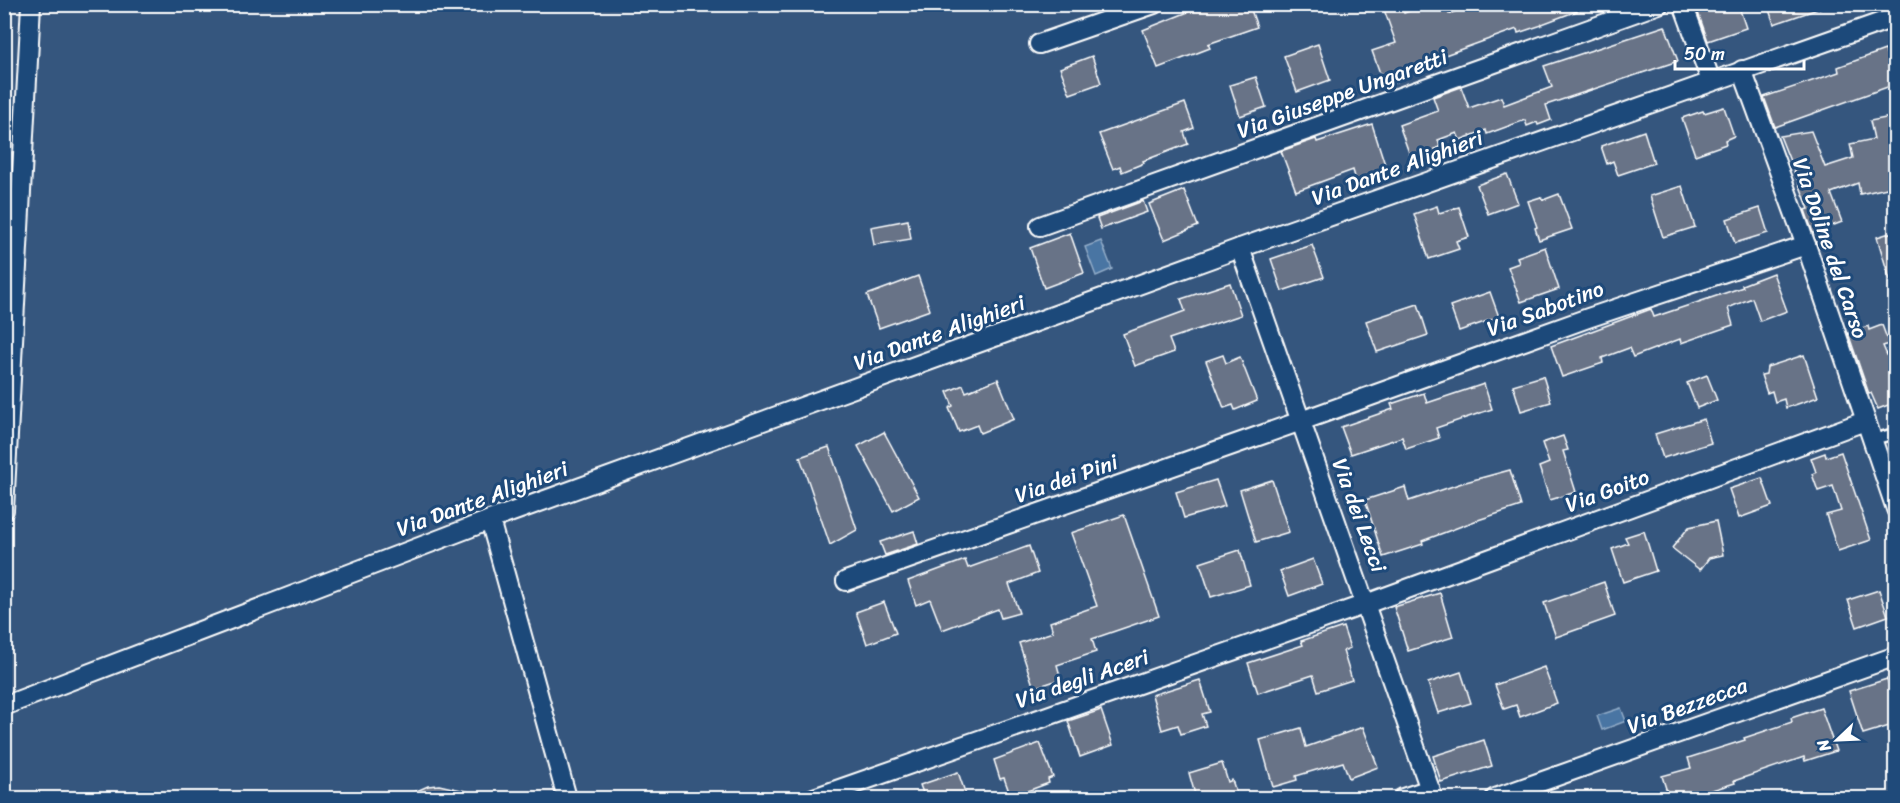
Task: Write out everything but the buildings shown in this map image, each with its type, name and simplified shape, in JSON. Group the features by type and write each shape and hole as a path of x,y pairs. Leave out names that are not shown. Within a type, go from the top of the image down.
{"street":[{"path":"4,510 31,4"},
{"path":"1039,44 1154,4"},
{"name":"Via Giuseppe Ungaretti","path":"1040,226 1659,4"},
{"path":"1683,4 1711,81"},
{"name":"Via Dante Alighieri","path":"4,706 490,520 1240,248 1896,16"},
{"name":"Via Doline del Carso","path":"1742,70 1806,245 1896,509"},
{"name":"Via Sabotino","path":"1301,421 1588,318 1806,245"},
{"name":"Via dei Lecci","path":"1240,248 1432,794"},
{"name":"Via dei Pini","path":"846,581 1301,421"},
{"name":"Via Goito","path":"1366,604 1865,421"},
{"path":"490,520 567,798"},
{"name":"Via degli Aceri","path":"814,798 1366,604"},
{"name":"Via Bezzecca","path":"1495,798 1896,656"},
{"path":"1403,798 1432,794"}],"lane":[{"path":"1872,440 1896,433"}],"water":[{"path":"1101,241 1112,269 1096,276 1085,247"},
{"path":"1621,708 1626,721 1602,730 1597,716"}]}
